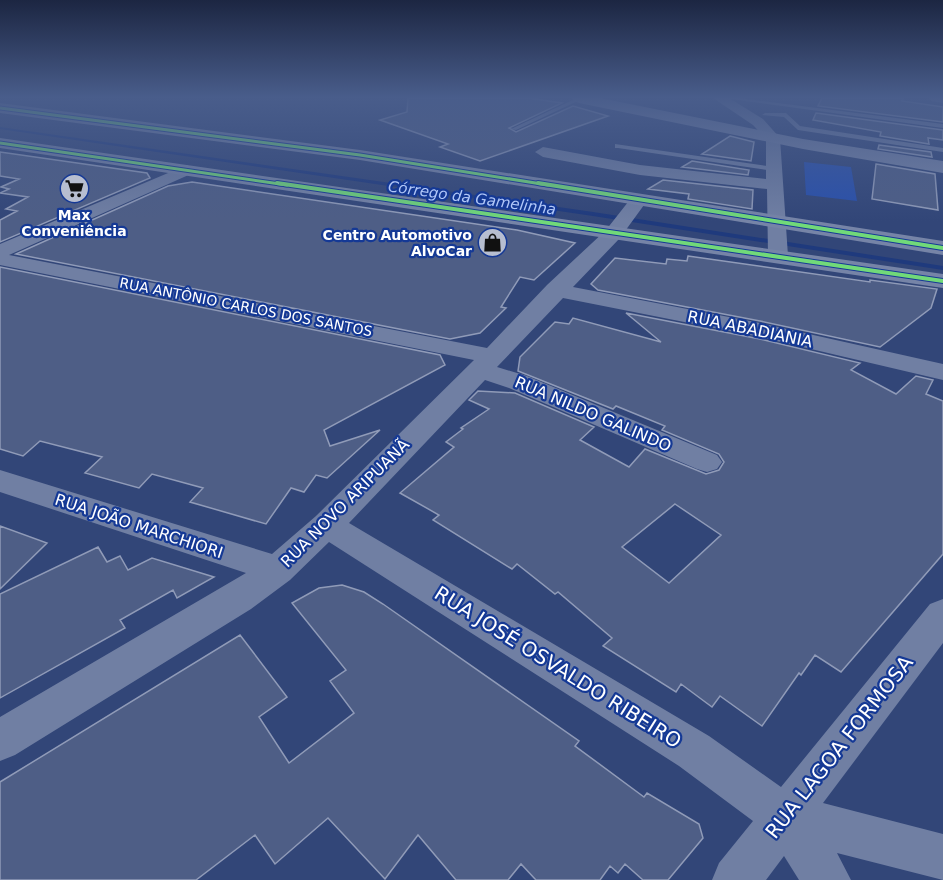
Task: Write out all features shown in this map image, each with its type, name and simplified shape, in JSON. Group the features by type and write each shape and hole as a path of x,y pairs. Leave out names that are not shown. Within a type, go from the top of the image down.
{"main road":[{"path":"238,139 360,155 625,218 777,241 943,248"},
{"path":"779,139 943,167"},
{"path":"0,143 187,170 625,218 777,241 943,281"}],"street":[{"path":"773,139 777,241"},
{"path":"543,152 640,170 774,177"},
{"path":"0,251 187,170"},
{"name":"RUA NOVO ARIPUANÃ","path":"0,740 194,626 278,570 327,525 625,218"},
{"name":"RUA ANTÔNIO CARLOS DOS SANTOS","path":"0,258 485,363"},
{"name":"RUA ABADIANIA","path":"555,290 760,330 943,372"},
{"name":"RUA NILDO GALINDO","path":"485,363 518,382 707,462"},
{"name":"RUA JOÃO MARCHIORI","path":"0,482 278,570"},
{"name":"RUA JOSÉ OSVALDO RIBEIRO","path":"327,525 694,751 784,816"},
{"name":"RUA LAGOA FORMOSA","path":"736,880 943,615"},
{"path":"784,816 943,858"},
{"path":"784,816 826,880"}],"lane":[{"path":"871,139 943,150"},
{"path":"618,146 774,177"}],"shaded area":[{"path":"804,162 851,167 857,201 806,195"}],"building":[{"path":"434,139 542,139 480,161 440,147 448,144"},
{"path":"725,139 754,142 751,161 702,154"},
{"path":"899,139 928,139 929,144"},
{"path":"879,145 931,152 932,157 878,149"},
{"path":"0,152 147,173 150,178 0,242 0,220 17,211 6,209 28,197 0,193 9,189 1,187 19,179 0,176"},
{"path":"692,161 749,170 748,175 682,167"},
{"path":"876,164 935,174 938,210 872,199"},
{"path":"663,180 753,190 752,209 688,199 689,194 648,189"},
{"path":"192,182 517,230 575,243 534,280 520,277 501,307 506,308 480,333 450,339 16,254 168,186"},
{"path":"688,256 870,282 870,280 937,289 931,308 880,347 598,290 591,284 615,258 666,264 667,259 687,261"},
{"path":"0,267 440,355 445,365 324,430 330,446 380,430 327,478 316,475 304,492 291,488 266,524 190,502 203,488 152,474 139,488 85,473 102,457 40,441 23,456 0,449"},
{"path":"626,313 760,339 860,363 851,370 896,394 916,376 933,380 926,394 943,401 943,554 841,672 815,655 801,675 799,673 762,726 720,696 712,707 681,684 676,692 603,646 612,638 558,592 555,594 517,564 512,569 433,520 439,515 400,493 454,447 446,442 463,429 461,428 489,409 469,400 478,391 515,393 594,427 580,440 629,467 645,449 706,474 719,470 724,462 719,454 662,430 665,426 616,406 613,409 518,371 520,357 555,322 569,324 573,318 661,342","holes":["675,504 721,535 669,583 622,547"]},
{"path":"0,526 47,543 0,589"},
{"path":"98,547 107,562 120,556 128,570 152,558 214,577 177,598 173,590 120,620 125,628 0,698 0,594"},
{"path":"342,585 364,592 383,604 579,741 575,746 644,797 647,793 699,824 703,838 668,880 643,880 625,864 618,873 610,866 600,880 536,880 521,864 508,880 456,880 418,835 385,879 328,818 275,864 255,835 196,880 0,880 0,782 240,635 287,697 259,717 289,763 354,713 330,681 346,670 292,603 319,588"}],"waterway":[{"name":"Córrego da Gamelinha","path":"76,139 593,214 943,268"}],"cycle path":[{"path":"238,139 360,155 943,248"},
{"path":"0,143 943,281"}],"place":[{"name":"Max Conveniência","path":"74,188"},
{"name":"Centro Automotivo AlvoCar","path":"493,243"}]}
